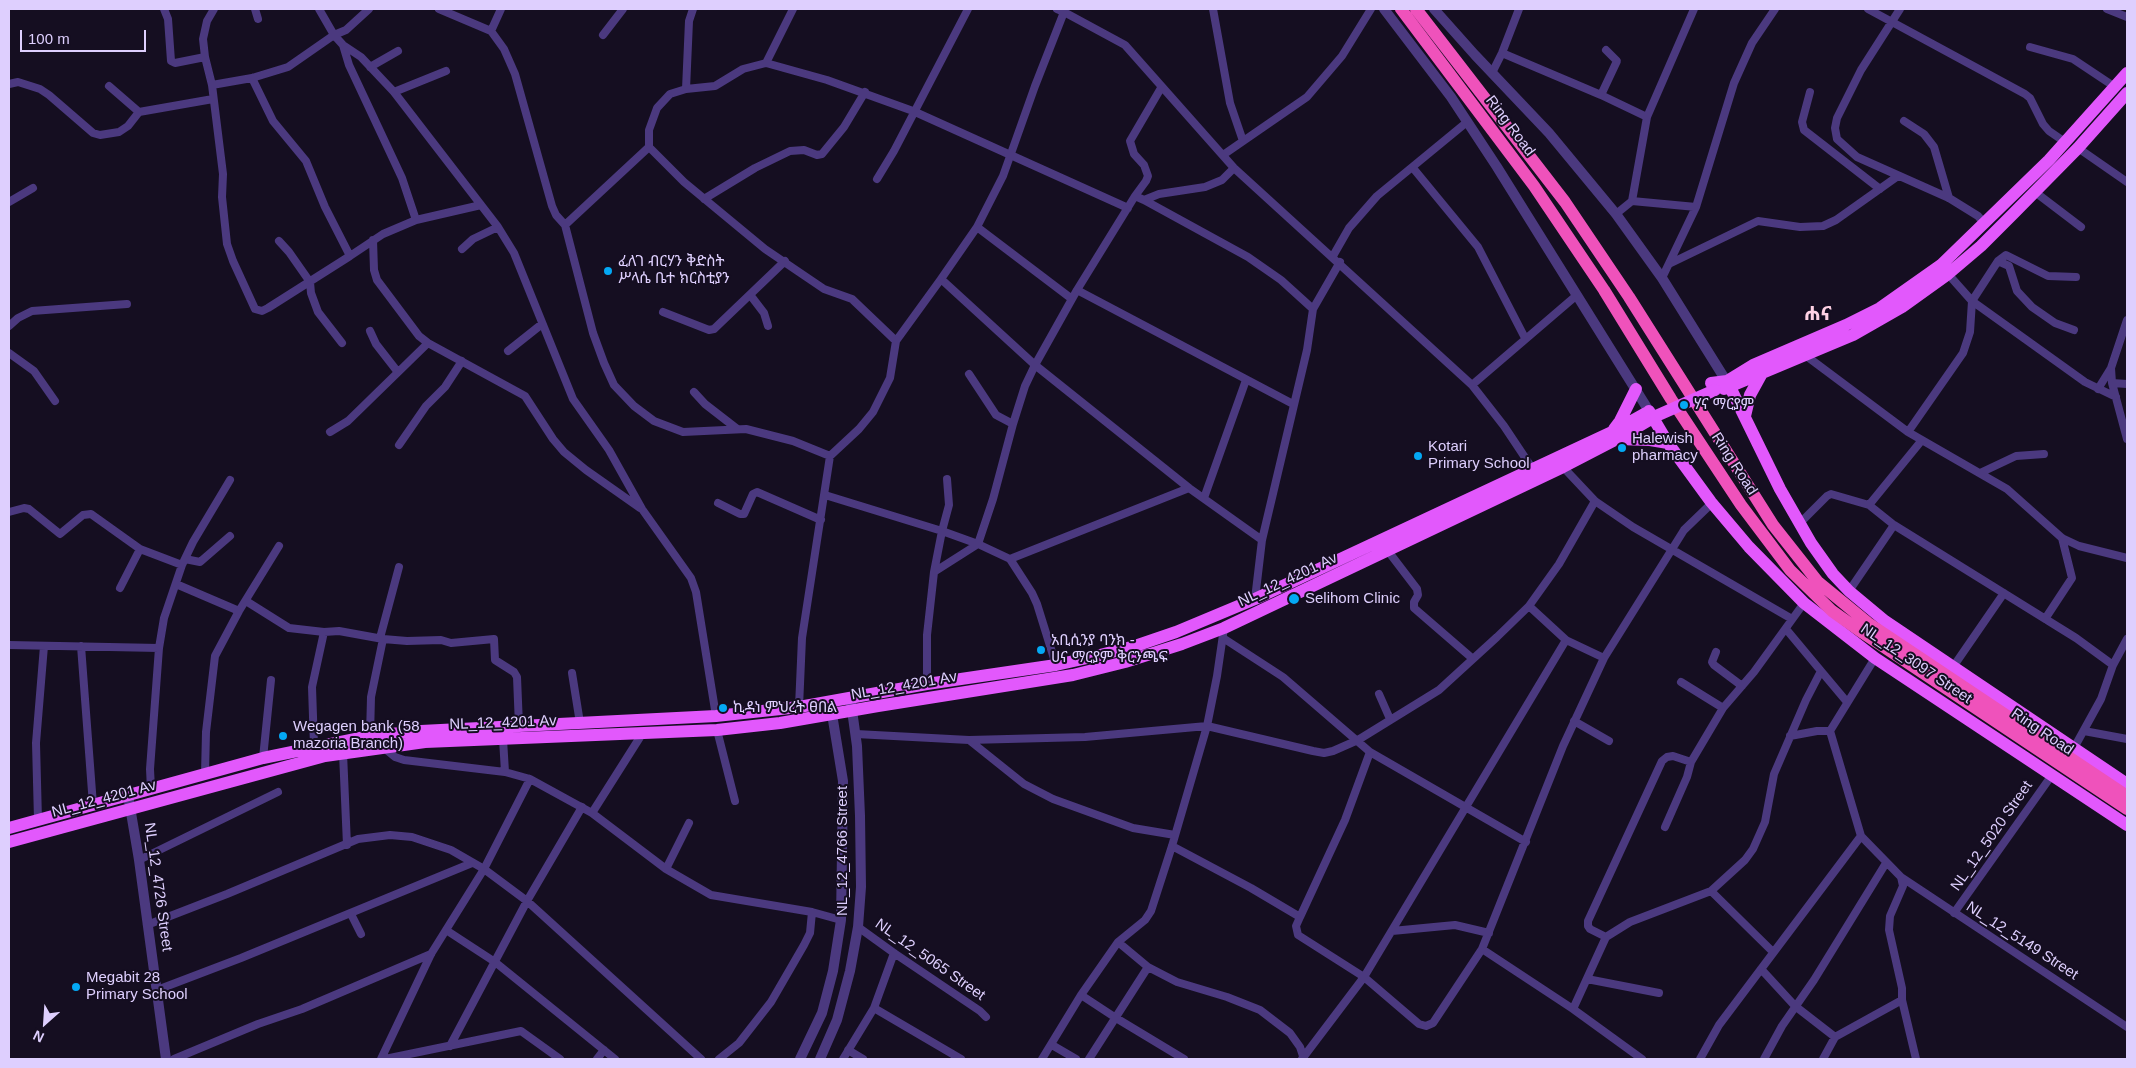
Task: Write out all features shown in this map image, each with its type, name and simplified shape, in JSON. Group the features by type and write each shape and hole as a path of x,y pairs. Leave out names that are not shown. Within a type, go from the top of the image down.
{"highway":[{"name":"Ring Road","path":"1401,9 1534,186 1604,290 1671,399 1741,505 1790,570 1825,604 1863,633 2127,810"},
{"name":"Ring Road","path":"1416,9 1517,137 1565,202 1629,298 1773,524 1795,555 1818,582 1838,600 1884,634 2127,796"}],"main road":[{"path":"1729,384 1753,365 1846,325 1880,308 1941,265 1985,224 2035,192 2078,148 2124,93 2127,73"},
{"path":"1614,436 1652,414 1713,386 1729,384 1761,374 1853,335 1902,307 1948,274 1981,246 2008,210 2065,142 2124,93"},
{"path":"1745,416 1750,395 1761,374"},
{"path":"1729,384 1799,524 1822,558 1849,591 1885,621 2127,784"},
{"path":"1614,436 1636,389"},
{"name":"NL_12_3097 Street","path":"1652,414 1668,443 1711,502 1749,547 1804,603 1875,658 2127,824"},
{"path":"1614,436 1668,443"},
{"name":"NL_12_4201 Av","path":"9,828 263,758 370,736 421,731 716,716 798,707 927,684 1056,665 1135,646 1176,632 1255,599 1532,468 1614,436"},
{"name":"NL_12_4201 Av","path":"9,842 288,765 343,753 425,742 717,730 809,719 853,710 1074,675 1223,633 1563,467 1614,436"}],"street":[{"path":"164,9 168,19 171,61 175,63 205,57"},
{"path":"214,9 203,31 205,57 212,85 228,244 233,261 255,309 262,311 393,229 416,220 481,205"},
{"path":"255,9 258,19"},
{"path":"319,9 334,35 343,45 361,57 394,92 498,227 514,253 573,399 609,450 642,509 692,578 716,716"},
{"path":"212,85 252,78 288,67 334,35 346,30 369,9"},
{"path":"438,9 491,31 504,49 515,74 552,206 556,215 565,225 593,333 614,385 646,416 674,429 694,433 736,428 776,436 830,456"},
{"path":"491,31 501,9"},
{"path":"603,35 623,9"},
{"path":"686,89 689,21 693,9"},
{"path":"766,64 793,9"},
{"path":"877,179 950,47 968,9"},
{"path":"1213,9 1230,102 1242,141"},
{"path":"1223,155 1307,97 1342,56 1371,9"},
{"path":"1384,9 1451,96 1652,414"},
{"path":"1434,9 1549,133 1616,214 1662,278 1729,384"},
{"path":"1492,73 1519,9"},
{"path":"1616,214 1632,201 1647,117 1694,9"},
{"path":"1662,278 1671,263 1696,207 1734,83 1752,44 1775,9"},
{"path":"1868,9 2025,94 2030,98 2043,124 2049,131 2065,142"},
{"path":"1900,9 1861,70 1837,118 1835,128 1837,139 1856,156 1948,198 1978,216 1985,224"},
{"path":"2107,9 2127,17"},
{"path":"798,707 802,638 830,456 859,429 877,406 890,378 896,341 977,227 1003,176 1062,10 1125,45 1161,88 1234,168 1340,262 1472,384 1504,426 1532,468"},
{"path":"343,45 349,65 402,178 416,220"},
{"path":"2030,48 2073,59 2124,93"},
{"path":"1601,95 1617,61 1606,50"},
{"path":"370,67 398,51"},
{"path":"1502,53 1601,95 1647,117"},
{"path":"896,341 852,300 824,289 757,243 684,182 649,147 649,130 657,108 670,94 686,89 715,86 743,69 766,64 793,70 866,92 913,111 1128,208"},
{"path":"394,92 446,71"},
{"path":"252,78 273,121 306,161 325,207 350,256"},
{"path":"9,84 25,83 44,92 93,133 100,135 119,132 128,126 139,112 213,99"},
{"path":"109,86 139,112"},
{"path":"934,572 978,544 993,499 1025,386 1072,298 1148,176 1144,165 1134,154 1130,141 1161,88"},
{"path":"704,199 754,168 790,151 804,150 817,155 822,154 844,127 866,92"},
{"path":"1810,92 1802,122 1804,130 1880,189"},
{"path":"1904,121 1924,134 1934,147 1948,198"},
{"path":"1333,256 1349,228 1377,196 1467,122"},
{"path":"565,225 649,147"},
{"path":"2078,148 2127,182"},
{"path":"1144,200 1159,194 1216,184 1234,168"},
{"path":"1413,168 1478,247 1525,338"},
{"path":"1671,263 1758,222 1800,227 1823,226 1836,220 1898,176"},
{"path":"9,202 33,188"},
{"path":"2035,192 2081,227"},
{"path":"1135,196 1248,256 1281,280 1313,309"},
{"path":"1632,201 1696,207"},
{"path":"462,249 473,239 498,227"},
{"path":"977,227 1072,298"},
{"path":"373,240 374,270 377,280 419,336 428,343 525,396 553,439 564,452 586,470 642,509"},
{"path":"279,241 310,282 311,293 318,312 342,343"},
{"path":"1908,432 1963,353 1970,332 1972,301 1998,261 2006,255 2048,276 2076,277"},
{"path":"664,312 709,330 714,330 785,261"},
{"path":"1998,261 2009,266 2017,291 2032,307 2055,323 2074,330"},
{"path":"1255,599 1262,540 1306,350 1313,309 1340,262"},
{"path":"1948,274 1972,301 2085,382 2116,397"},
{"path":"941,279 1035,365 1188,488 1262,540"},
{"path":"1077,290 1293,404"},
{"path":"1472,384 1577,295"},
{"path":"751,296 764,313 768,326"},
{"path":"9,326 18,318 32,312 127,304"},
{"path":"2098,389 2111,368 2127,320"},
{"path":"508,351 542,324"},
{"path":"370,331 376,344 398,371"},
{"path":"330,432 348,421 428,343"},
{"path":"9,353 34,371 55,401"},
{"path":"1805,356 1908,432 1980,473 2021,500 2062,538 2079,546 2127,558"},
{"path":"399,444 426,406 445,387 462,361"},
{"path":"2111,368 2112,383 2127,440"},
{"path":"969,374 996,415 1013,424"},
{"path":"1204,498 1246,380"},
{"path":"2112,383 2127,384"},
{"path":"694,392 705,404 736,428"},
{"path":"1869,505 1922,440"},
{"path":"1980,473 2016,456 2044,454"},
{"path":"1563,467 1595,501 1633,527 1792,619"},
{"path":"927,684 927,635 934,572 949,505 947,479"},
{"path":"151,789 150,769 159,648 164,618 184,562 230,480"},
{"path":"1010,559 1188,488"},
{"path":"718,503 740,514 744,514 753,494 757,492 820,520"},
{"path":"1799,524 1831,494 1869,505 1894,526 2045,619 2113,665"},
{"path":"825,495 942,531 978,544 1010,559 1037,604 1056,665"},
{"path":"856,734 969,740 1085,737 1207,726 1324,753 1358,740 1438,690 1473,659 1529,606 1559,564 1595,501"},
{"path":"1370,752 1345,820 1296,926 1298,935 1364,978 1419,1024 1426,1026 1433,1023 1482,948 1563,746 1604,658 1691,522 1711,502"},
{"path":"9,512 24,508 29,509 60,534 83,515 91,514 140,549 184,562 200,562 230,536"},
{"path":"1849,591 1894,526"},
{"path":"2045,619 2072,578 2062,538"},
{"path":"205,774 206,732 212,666 219,646 279,546"},
{"path":"120,588 140,549"},
{"path":"1388,551 1417,589 1418,595 1414,608 1473,659"},
{"path":"370,736 371,698 381,638 399,567"},
{"path":"176,584 239,611"},
{"path":"1954,667 2004,593"},
{"path":"246,602 289,628 324,632 339,631 381,638 441,640 451,643 494,639 495,660 514,672 517,677 519,726"},
{"path":"1666,827 1687,777 1691,762 1723,708 1786,629 1804,603"},
{"path":"1529,606 1566,640 1604,658"},
{"path":"1786,629 1847,702"},
{"path":"314,746 312,687 324,632"},
{"path":"1042,1059 1081,994 1118,942 1145,920 1151,911 1207,726 1223,633 1283,677 1370,752 1526,842"},
{"path":"2074,748 2101,699 2113,665 2127,639"},
{"path":"1302,1058 1364,978 1466,808 1485,772 1566,640"},
{"path":"9,646 159,648"},
{"path":"38,820 36,743 44,646"},
{"path":"81,646 93,805"},
{"path":"1716,652 1712,662 1714,665 1742,686"},
{"path":"1700,1059 1719,1025 1860,836 1830,731 1875,658"},
{"path":"1574,1009 1606,938 1630,922 1711,891 1745,860 1761,835 1774,774 1821,671"},
{"path":"572,673 580,723"},
{"path":"263,758 271,680"},
{"path":"1681,682 1723,708"},
{"path":"1379,694 1390,719"},
{"name":"NL_12_4766 Street","path":"820,1059 837,1020 848,979 858,927 860,887 856,734 850,697"},
{"name":"NL_12_4766 Street","path":"800,1059 822,1012 833,971 841,920 843,780 829,701"},
{"path":"1574,722 1609,741"},
{"path":"717,730 735,801"},
{"path":"2084,731 2125,739 2127,730"},
{"path":"1790,736 1816,731 1830,731"},
{"path":"592,813 642,734"},
{"path":"503,739 505,772"},
{"path":"969,740 1024,784 1052,799 1146,832 1175,835"},
{"path":"384,748 395,757 404,760 505,772 530,779 592,813 666,869 711,896 812,912 841,920"},
{"path":"343,753 347,844"},
{"path":"1606,938 1590,929 1588,921 1662,761 1667,757 1673,756 1691,762"},
{"name":"NL_12_5020 Street","path":"1954,913 2052,775"},
{"path":"383,1059 431,954 484,869 530,779"},
{"path":"139,860 278,792"},
{"name":"NL_12_4726 Street","path":"128,795 139,860 166,1059"},
{"path":"450,1046 527,901 582,807"},
{"path":"666,869 688,823"},
{"path":"148,925 358,839 390,835 412,837 451,850 484,869 527,901 701,1059"},
{"name":"NL_12_5149 Street","path":"1860,836 1901,877 2127,1027"},
{"path":"1172,846 1251,888 1300,917"},
{"path":"157,990 352,914 472,863"},
{"path":"1764,1059 1795,1006 1814,980 1886,863"},
{"path":"1901,877 1903,886 1890,916 1889,930 1902,988 1902,1000 1916,1059"},
{"path":"1711,891 1773,952"},
{"path":"719,1059 739,1043 772,1002 810,933 812,912"},
{"path":"352,914 361,934"},
{"path":"1392,931 1455,925 1489,933"},
{"name":"NL_12_5065 Street","path":"858,927 986,1017"},
{"path":"446,930 495,962 614,1059"},
{"path":"1118,942 1148,967 1177,982 1227,997 1260,1010 1290,1033 1300,1047 1302,1058"},
{"path":"1482,948 1574,1009 1642,1059"},
{"path":"843,1059 874,1008 894,953"},
{"path":"174,1059 258,1024 302,1010 431,954"},
{"path":"1089,1059 1148,967"},
{"path":"1761,969 1795,1006 1835,1037"},
{"path":"1587,979 1659,993"},
{"path":"1081,994 1116,1018 1184,1059"},
{"path":"1823,1059 1835,1037 1902,1000"},
{"path":"874,1008 957,1058"},
{"path":"383,1059 521,1031 560,1059"},
{"path":"1052,1045 1076,1059"},
{"path":"597,1059 604,1050"},
{"path":"848,1050 863,1059"}],"place":[{"name":"ፈለገ ብርሃን ቅድስት ሥላሴ ቤተ ክርስቲያን","path":"608,271"},
{"name":"ሃና ማርያም","path":"1684,405"},
{"name":"Halewish pharmacy","path":"1622,448"},
{"name":"Kotari Primary School","path":"1418,456"},
{"name":"Selihom Clinic","path":"1294,599"},
{"name":"አቢሲንያ ባንክ - ሀና ማርያም ቅርንጫፍ","path":"1041,650"},
{"name":"ኪዳነ ምህረት ፀበል","path":"723,708"},
{"name":"Wegagen bank (58 mazoria Branch)","path":"283,736"},
{"name":"Megabit 28 Primary School","path":"76,987"}],"district":[{"name":"ሐና","path":"1818,314"}]}
